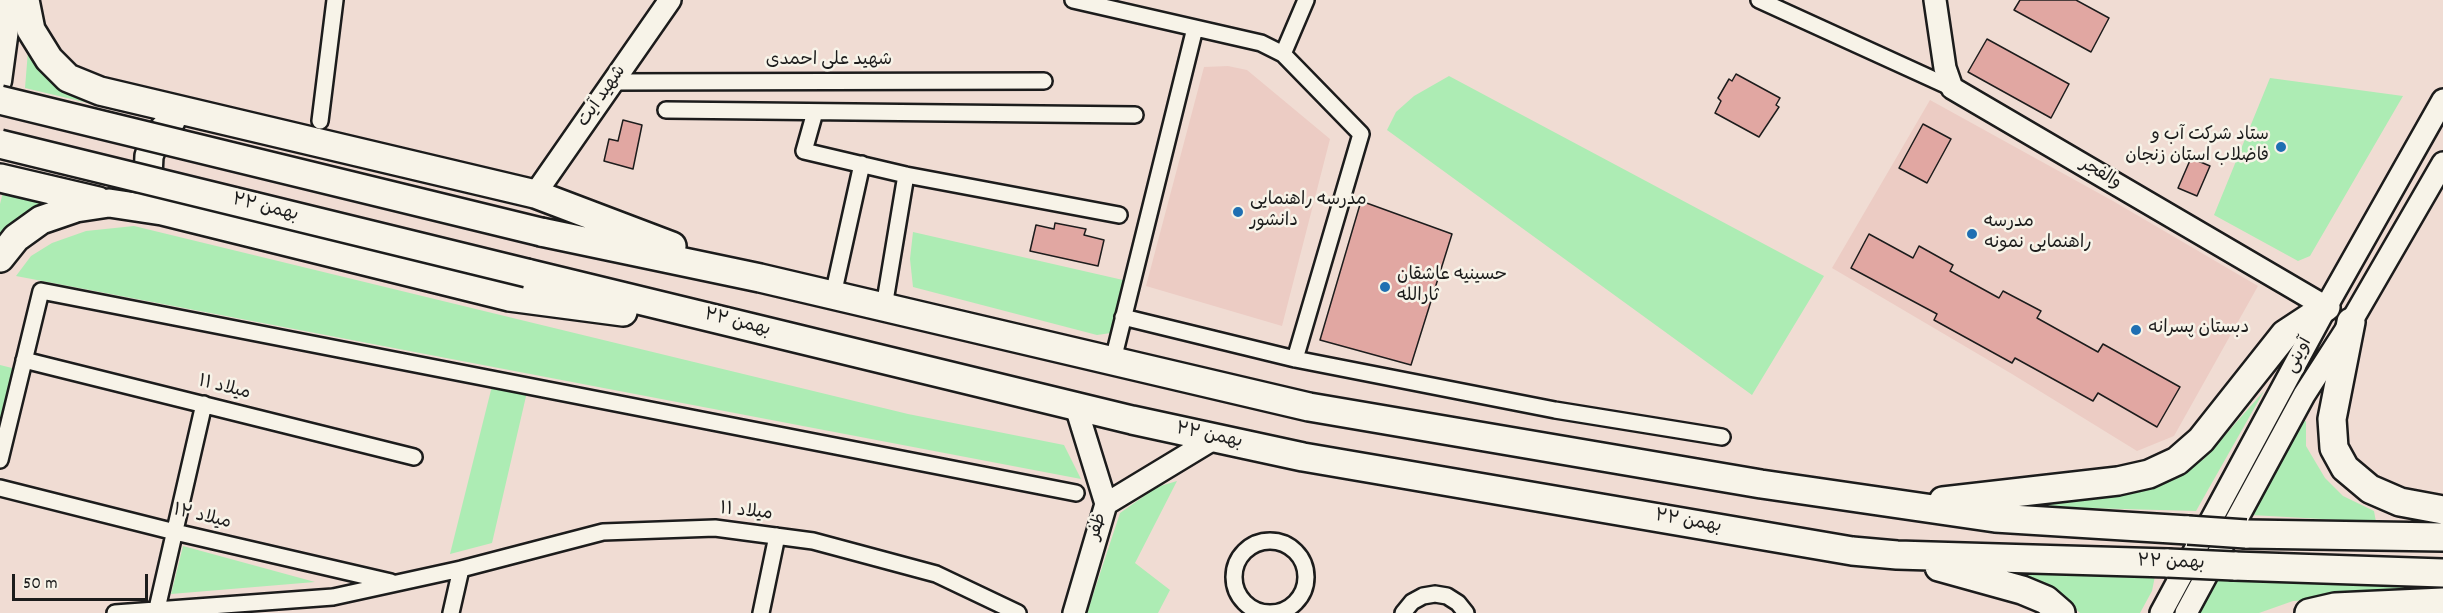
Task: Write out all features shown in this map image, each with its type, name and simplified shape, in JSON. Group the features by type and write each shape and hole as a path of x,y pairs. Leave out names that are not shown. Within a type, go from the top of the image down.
{"highway":[{"path":"25,0 31,30 49,59 68,78 100,92 535,194 760,278"},
{"name":"۲۲ بهمن","path":"0,99 541,232 760,278 1309,407 1761,484 1995,518 2246,534 2443,537"},
{"path":"162,211 152,195 148,176 149,156 156,138 168,123 185,111"},
{"name":"۲۲ بهمن","path":"0,144 1076,406 1315,459 1852,551 1898,555 2443,573"},
{"path":"0,178 109,203 162,211 509,297 759,329"},
{"path":"0,258 16,238 41,220 75,208 109,203"},
{"path":"1904,506 2118,481 2149,474 2177,461 2201,440 2285,334 2326,307"},
{"path":"2351,322 2332,419 2334,448 2345,468 2370,489 2400,502 2443,510"},
{"path":"1898,555 2022,590 2046,600 2061,613"},
{"path":"2309,613 2335,607 2443,602"}],"main road":[{"path":"0,81 11,0"},
{"name":"شهید آیت","path":"535,194 670,0"},
{"path":"1935,0 1945,69 1952,88"},
{"name":"والفجر","path":"1952,88 2326,307"},
{"name":"آوینی","path":"2161,613 2326,307 2443,100"},
{"name":"آوینی","path":"2186,613 2304,395 2351,322 2443,163"},
{"name":"ظفر","path":"1074,613 1106,504 1076,406"},
{"path":"1106,504 1215,438"}],"street":[{"path":"320,121 335,0"},
{"path":"1073,0 1261,44 1283,54 1361,134 1295,359"},
{"path":"1283,54 1306,0"},
{"path":"1759,0 1952,88"},
{"path":"1113,360 1195,28"},
{"name":"شهید علی احمدی","path":"614,82 1044,81"},
{"path":"666,110 1135,115"},
{"path":"815,112 804,151 906,175 1119,215"},
{"path":"833,295 862,164"},
{"path":"884,307 906,175"},
{"path":"0,460 41,291 1076,493"},
{"path":"1123,317 1295,359 1556,410 1722,437"},
{"name":"میلاد ۱۱","path":"24,360 414,457"},
{"path":"156,611 204,404"},
{"name":"میلاد ۱۲","path":"0,488 395,584"},
{"name":"میلاد ۱۱","path":"461,568 603,532 715,528 813,540 936,574 1018,613"},
{"path":"761,613 777,536"},
{"path":"1269,541 1282,543 1293,549 1301,558 1305,570 1305,581 1296,601 1287,608 1265,613 1245,603 1238,594 1234,583 1234,571 1238,559 1246,550 1257,543 1269,541"},
{"path":"461,568 452,611 468,613"},
{"name":"میلاد ۱۲","path":"115,613 333,597 461,568"},
{"path":"1403,613 1412,602 1423,596 1435,594 1447,596 1458,603 1466,613"}],"shaded area":[{"name":"مدرسه راهنمایی دانشور","path":"1228,66 1247,70 1330,139 1282,326 1146,286 1204,67"},
{"path":"1930,100 2113,201 2258,286 2174,436 2137,451 1832,268"}],"green space":[{"path":"28,51 39,65 95,98 105,107 25,88"},
{"path":"1449,76 1824,276 1752,395 1387,130 1396,112 1414,96"},
{"path":"2270,78 2403,96 2310,256 2298,261 2214,215"},
{"path":"5,184 91,203 0,240 0,204"},
{"path":"134,226 908,414 1064,445 1081,479 16,276 31,256 52,243 86,231"},
{"path":"913,232 1123,280 1121,298 1111,333 1097,335 913,287 910,259"},
{"path":"0,365 16,369 0,428"},
{"path":"492,386 527,392 492,543 450,554"},
{"path":"2264,391 2196,511 2014,506 2156,488 2178,477 2193,458 2203,460"},
{"path":"2306,421 2306,446 2325,478 2343,496 2374,511 2376,522 2251,515 2300,423"},
{"path":"1177,481 1135,563 1170,590 1158,613 1087,613 1120,513 1157,487"},
{"path":"183,546 315,582 171,594"},
{"path":"2003,569 2155,576 2152,591 2140,613 2080,613 2064,599"},
{"path":"2220,577 2443,588 2435,592 2293,601 2259,613 2199,613"}],"building":[{"path":"2020,0 2076,0 2109,18 2091,52 2014,10"},
{"path":"1987,39 2069,84 2051,118 1968,72"},
{"path":"1736,74 1780,98 1776,105 1779,107 1759,137 1715,113 1721,101 1718,98 1729,79 1732,81"},
{"path":"623,120 642,125 633,169 604,161 609,139 618,141"},
{"path":"1923,124 1951,139 1927,183 1899,168"},
{"path":"2191,158 2210,166 2197,196 2178,188"},
{"name":"حسینیه عاشقان ثارالله","path":"1361,201 1452,234 1411,365 1320,340"},
{"path":"1055,223 1086,229 1084,235 1104,240 1098,266 1030,251 1036,225 1054,229"},
{"path":"1869,234 1913,258 1919,246 1953,265 1950,271 1999,298 2003,291 2041,311 2037,318 2098,352 2103,344 2180,387 2157,427 2098,393 2093,401 2015,358 2012,363 1934,320 1937,314 1851,268"}],"place":[{"name":"ستاد شرکت آب و فاضلاب استان زنجان","path":"2281,147"},
{"name":"مدرسه راهنمایی دانشور","path":"1238,212"},
{"name":"مدرسه راهنمایی نمونه","path":"1972,234"},
{"name":"حسینیه عاشقان ثارالله","path":"1385,287"},
{"name":"دبستان پسرانه","path":"2136,330"}]}
